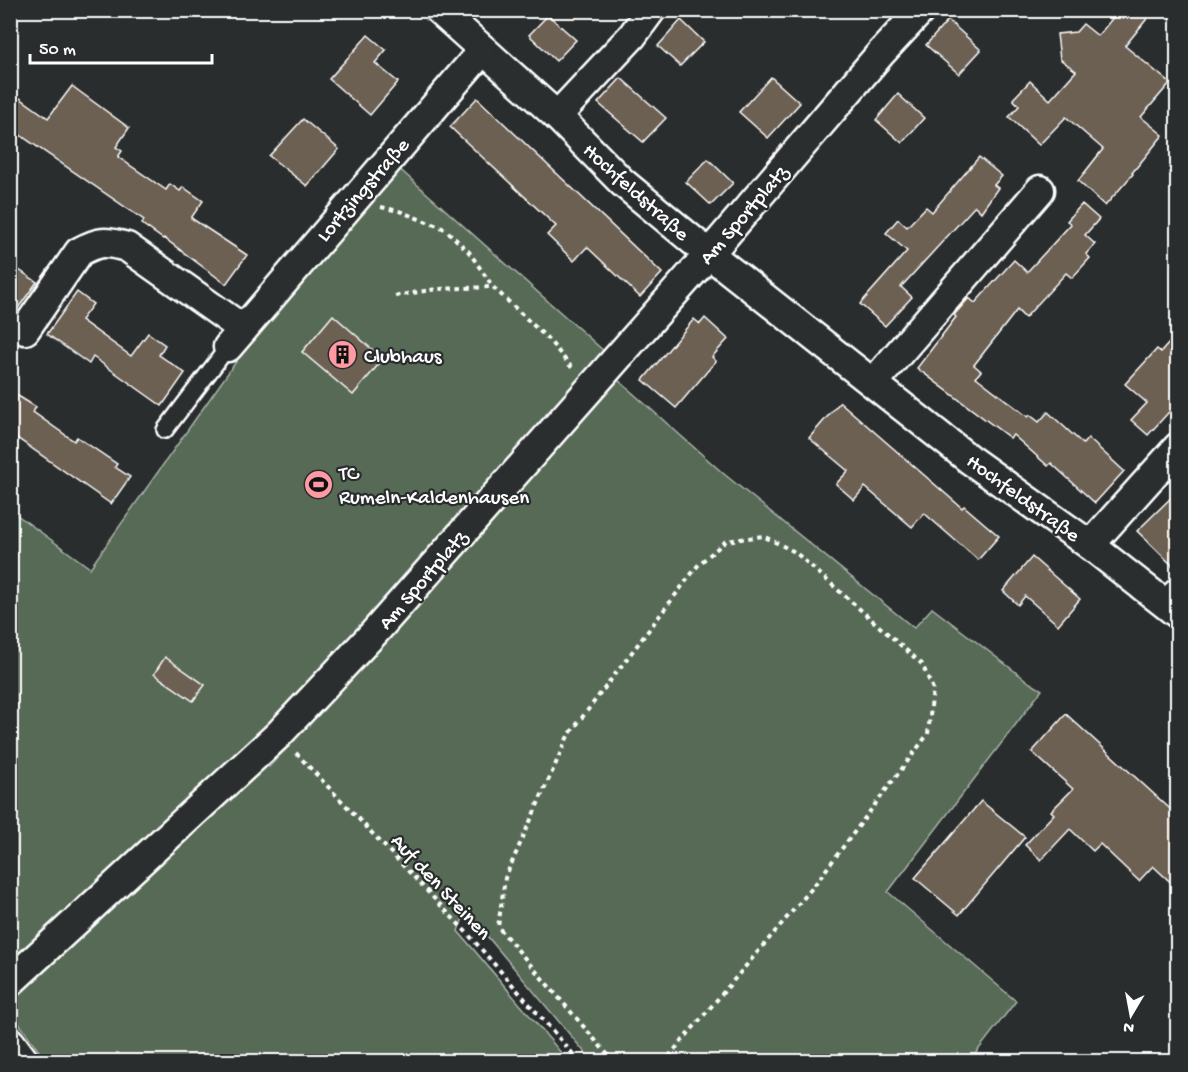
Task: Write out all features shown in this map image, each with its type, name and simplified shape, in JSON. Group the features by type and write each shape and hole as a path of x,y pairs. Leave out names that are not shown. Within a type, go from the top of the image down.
{"street":[{"name":"Hochfeldstraße","path":"439,10 557,116 622,183 708,254 874,382 969,459 1172,600"},
{"path":"557,116 632,36 651,10"},
{"name":"Am Sportplatz","path":"10,982 278,735 374,633 921,10"},
{"name":"Lortzingstraße","path":"235,338 483,50"},
{"path":"874,382 1040,190"},
{"path":"25,330 79,252 91,245 107,242 127,247 235,338"},
{"name":"Hochfeldstraße","path":"1090,545 1178,447"},
{"path":"10,1042 25,1062"}],"lane":[{"name":"Lortzingstraße","path":"165,430 235,338"}],"path":[{"path":"354,198 362,204 399,211 445,229 469,252 493,286 548,339 581,379 591,387"},
{"path":"395,296 437,289 493,286"},
{"path":"614,1062 498,927 505,878 568,736 699,564 726,541 763,536 795,552 922,664 933,689 928,734 813,887 664,1062"},
{"name":"Auf den Steinen","path":"278,735 468,934 580,1062"}],"green space":[{"path":"395,165 605,352 248,752 269,767 384,643 618,380 724,474 914,628 932,608 1042,690 888,892 1016,1001 972,1058 976,1061 592,1061 466,911 458,931 568,1061 46,1061 11,1012 10,510 90,568 257,332"}],"building":[{"path":"1119,10 1154,10 1125,46 1170,83 1141,117 1163,135 1105,206 1078,181 1103,149 1066,117 1039,145 1009,117 1019,106 1013,99 1030,81 1050,100 1076,71 1060,59 1057,34 1076,32 1083,24 1098,36"},
{"path":"548,15 576,40 556,61 529,35"},
{"path":"681,20 704,42 680,66 658,46"},
{"path":"948,20 981,50 959,74 926,45"},
{"path":"368,35 386,50 375,63 398,82 370,115 329,79"},
{"path":"771,77 800,103 768,138 739,112"},
{"path":"621,78 666,118 643,142 598,103"},
{"path":"72,86 129,128 116,147 122,151 118,157 166,190 170,184 180,191 183,187 203,201 191,218 247,255 226,284 142,224 144,220 10,128 10,91 48,118"},
{"path":"898,94 924,118 902,143 876,120"},
{"path":"477,98 662,273 640,297 587,247 574,261 547,235 556,226 450,127"},
{"path":"303,119 339,149 307,186 269,156"},
{"path":"979,157 1002,176 994,185 998,188 981,212 975,206 901,287 912,297 885,326 860,304 907,251 886,233 898,219 907,227 926,207 932,212"},
{"path":"708,159 733,183 711,205 686,182"},
{"path":"1082,204 1099,219 1085,235 1095,244 1086,254 1090,258 1072,278 1066,273 1025,318 1017,310 974,365 981,371 976,377 1028,417 1030,415 1039,422 1048,412 1083,444 1088,438 1124,471 1095,503 1051,463 1048,466 1013,435 1010,438 917,368 956,317 954,315 969,298 975,303 1014,260 1027,272 1071,224 1067,221"},
{"path":"10,264 37,282 10,319"},
{"path":"77,292 93,304 81,320 131,356 148,333 165,345 159,355 185,373 162,406 93,357 89,364 47,334"},
{"name":"Clubhaus","path":"333,315 383,359 353,395 302,352"},
{"path":"705,318 728,339 712,357 716,361 676,408 643,380 694,319 700,324"},
{"path":"1178,333 1178,402 1148,435 1131,420 1147,403 1125,384 1157,349 1161,352"},
{"path":"10,391 36,407 33,412 74,441 77,437 117,464 115,467 130,477 111,504 10,433"},
{"path":"840,402 962,508 964,506 999,536 978,560 924,513 912,527 865,487 854,500 836,484 848,471 809,438"},
{"path":"1178,491 1178,571 1137,531"},
{"path":"1032,557 1080,599 1058,625 1025,596 1018,605 1003,591"},
{"path":"165,657 205,685 193,701 154,674"},
{"path":"1066,714 1178,816 1178,889 1153,866 1139,881 1100,844 1093,851 1070,829 1041,860 1025,845 1054,814 1051,811 1073,789 1032,752"},
{"path":"981,801 1025,837 959,915 915,878"}],"place":[{"name":"Clubhaus","path":"343,355"},
{"name":"TC Rumeln-Kaldenhausen","path":"318,484"}]}
